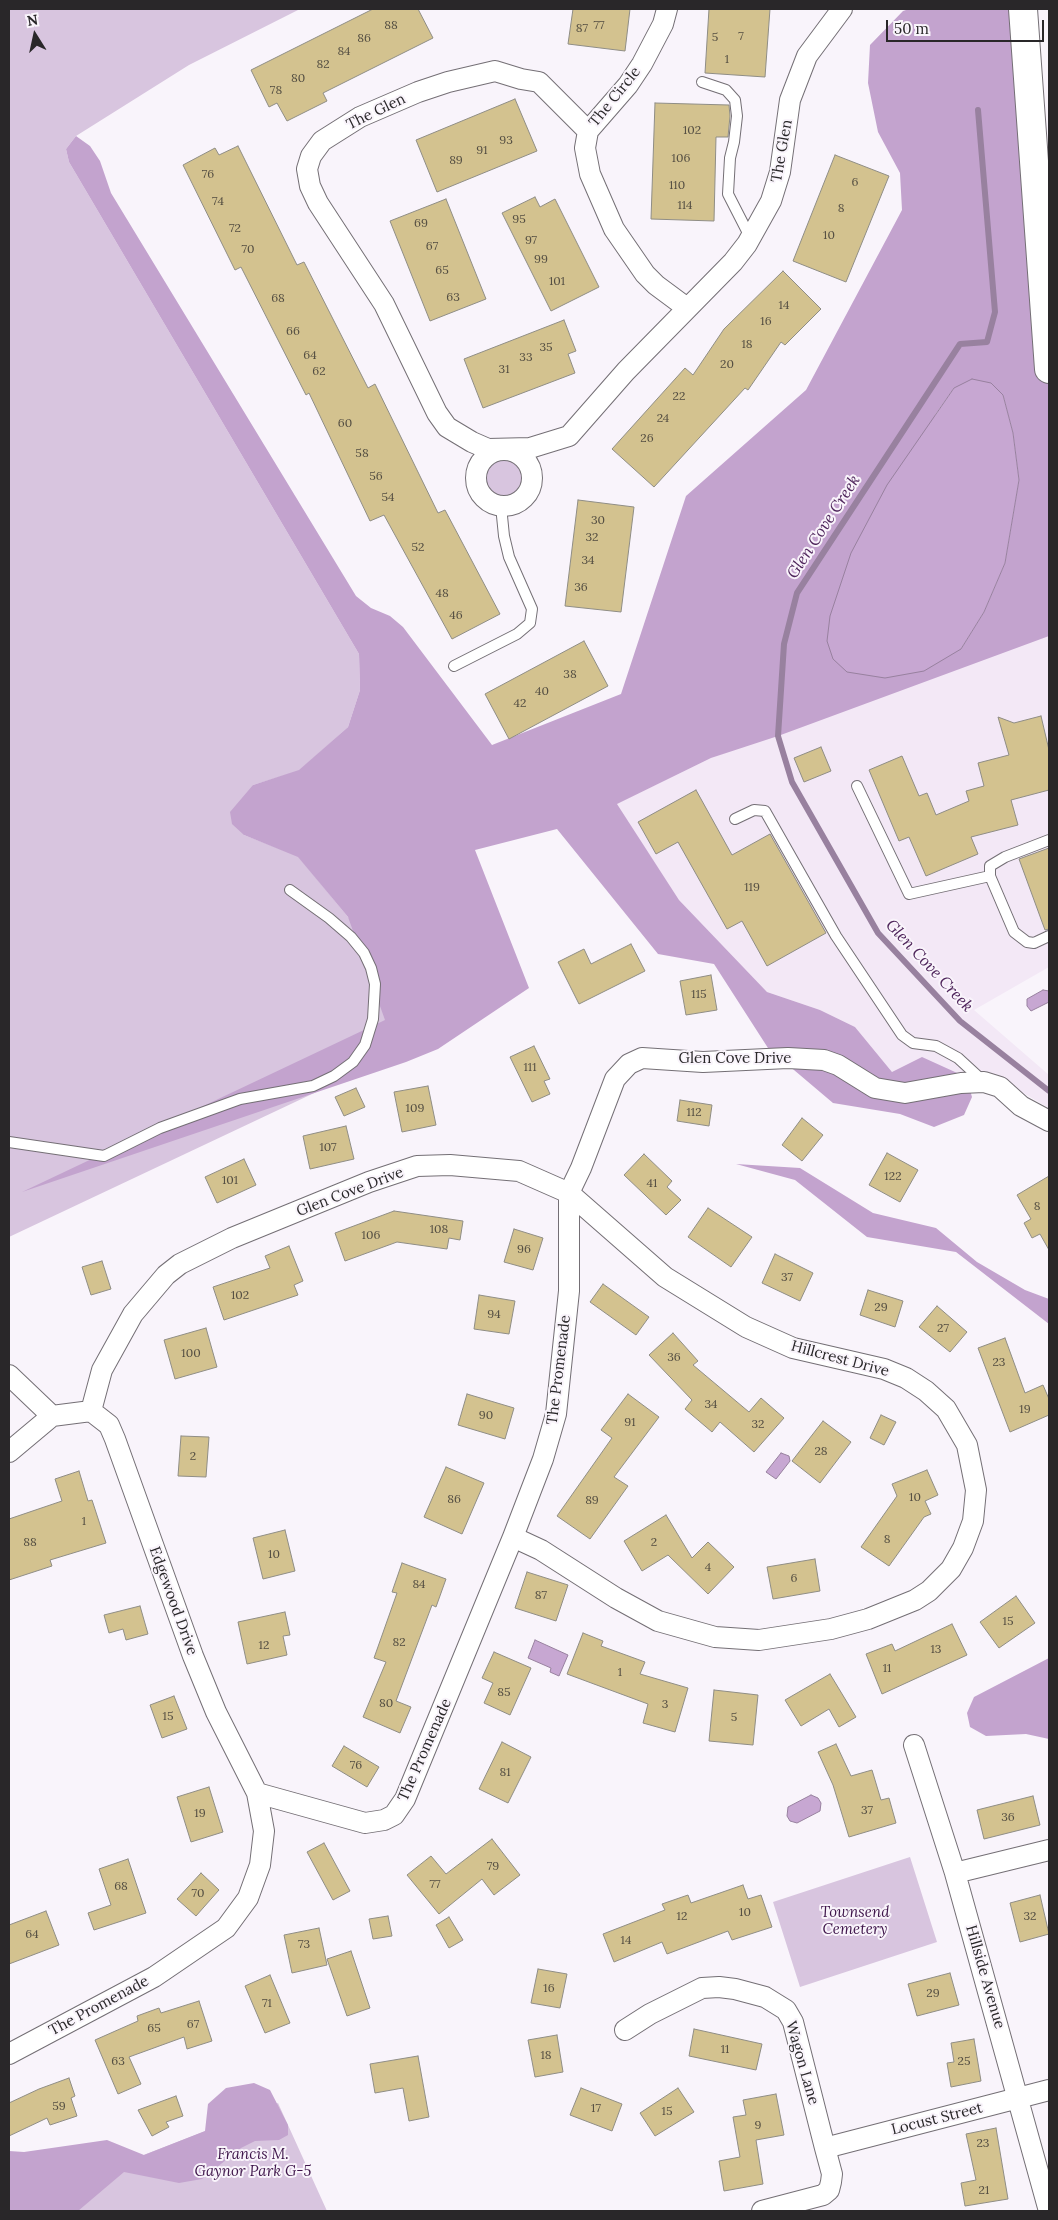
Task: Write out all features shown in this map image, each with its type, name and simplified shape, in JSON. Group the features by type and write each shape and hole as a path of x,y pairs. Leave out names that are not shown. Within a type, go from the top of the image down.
{"main road":[{"path":"1023,9 1049,369"}],"street":[{"name":"The Circle","path":"588,131 628,85 642,64 663,24 667,9"},
{"name":"The Glen","path":"588,131 539,82 495,71 448,82 418,92 360,117 322,141 311,156 307,170 310,186 318,203 384,304 438,413 447,427 488,449 530,448 569,436 686,308 733,262 771,202 780,172 790,100 806,56 842,9"},
{"path":"588,131 585,148 590,174 614,229 645,274 686,308"},
{"name":"The Glen","path":"506,449 522,456 528,463 533,480 530,489 518,502 510,506 501,506 484,498 478,490 476,480 477,471 487,455 506,449"},
{"name":"Glen Cove Drive","path":"91,1411 102,1370 134,1314 166,1275 180,1264 232,1238 369,1182 417,1166 450,1165 519,1171 569,1193 581,1168 615,1079 629,1064 642,1058 703,1062 788,1058 824,1060 838,1065 875,1088 905,1093 961,1083 984,1082 1000,1087 1021,1106 1049,1121"},
{"name":"The Promenade","path":"9,2054 154,1977 226,1928 248,1898 260,1865 264,1831 257,1793 365,1823 384,1820 394,1815 405,1799 513,1537 543,1459 556,1414 569,1291 569,1193"},
{"name":"Hillcrest Drive","path":"513,1537 541,1550 616,1598 658,1621 716,1637 759,1640 831,1629 868,1619 915,1600 929,1591 950,1569 963,1548 973,1521 976,1490 967,1445 946,1409 926,1391 906,1378 884,1369 793,1348 746,1327 665,1277 569,1193"},
{"path":"9,1375 52,1416"},
{"path":"9,1452 52,1416 91,1411"},
{"name":"Edgewood Drive","path":"91,1411 109,1425 193,1656 216,1712 257,1793"},
{"name":"Hillside Avenue","path":"914,1745 955,1873 1049,2211"},
{"path":"955,1873 1049,1850"},
{"name":"Wagon Lane","path":"625,2030 650,2014 702,1988 720,1986 736,1989 765,1997 786,2010 793,2022 832,2174 829,2190 823,2195 762,2211"},
{"name":"Locust Street","path":"825,2148 1049,2090"}],"lane":[{"path":"702,82 726,90 735,100 737,116 730,158 728,194 750,237"},
{"path":"454,666 517,634 530,623 532,609 509,557 504,536 501,506"},
{"path":"857,786 909,894 990,876"},
{"path":"735,819 754,810 765,810 836,936 902,1035 914,1043 936,1046 958,1058 984,1082"},
{"path":"1049,840 1005,857 990,866 990,876 1014,932 1027,942 1034,943 1049,936"},
{"path":"9,1142 104,1156 160,1128 240,1098 313,1086 334,1076 353,1062 365,1045 374,1019 375,984 371,968 364,953 350,937 329,918 290,890"}],"shaded area":[{"path":"909,9 1008,9 1025,35 1049,369 1049,636 778,736 711,758 617,804 679,900 767,992 820,1010 855,1027 892,1072 922,1057 966,1077 972,1097 964,1115 934,1127 900,1114 833,1103 768,1048 714,964 658,954 557,829 475,850 529,988 438,1049 406,1062 22,1192 385,1020 348,917 298,857 244,835 232,824 230,812 253,785 299,770 348,727 360,690 359,654 69,162 66,149 76,136 90,146 100,161 111,193 356,596 371,608 390,616 403,627 492,745 621,694 686,496 806,390 902,210 900,173 878,132 868,83 870,45 903,11","holes":["991,383 1003,395 1013,433 1019,480 1005,563 984,612 961,649 935,415 954,388"]},
{"path":"972,379 991,383 1003,395 1013,433 1019,480 1005,563 984,612 961,649 924,671 885,678 847,672 833,659 827,641 830,616 851,553 887,485 954,388"},
{"path":"1049,635 1049,967 974,1010 1049,1075 1049,1108 1025,1094 995,1083 892,1072 855,1027 820,1010 767,992 679,900 616,804 711,758"},
{"path":"1043,990 1049,991 1049,1002 1031,1011 1027,1006 1027,999"},
{"path":"736,1164 800,1168 873,1213 936,1228 977,1262 1025,1290 1049,1299 1049,1324 956,1252 867,1237 795,1180"},
{"path":"781,1453 789,1456 790,1461 776,1479 766,1472"},
{"path":"535,1640 568,1655 559,1676 550,1672 551,1668 528,1658"},
{"path":"1049,1658 1049,1739 1026,1734 986,1736 970,1727 967,1713 974,1697"},
{"path":"811,1795 818,1798 821,1803 820,1811 797,1823 790,1821 787,1816 788,1807"},
{"path":"254,2083 270,2090 288,2125 288,2135 279,2140 255,2141 241,2148 202,2179 179,2183 124,2172 78,2211 9,2211 9,2151 24,2152 107,2140 144,2155 205,2131 208,2104 226,2088"}],"green space":[{"path":"9,9 300,9 189,65 76,136 66,149 69,162 359,654 360,690 348,727 299,771 253,785 244,835 298,856 348,917 435,1036 9,1237"},
{"path":"504,460 511,461 517,465 521,471 521,485 517,491 511,495 504,496 497,495 491,491 487,485 486,478 487,471 491,465 497,461"},
{"name":"Townsend Cemetery","path":"910,1857 937,1942 800,1987 773,1902"},
{"name":"Francis M. Gaynor Park G-5","path":"278,2103 327,2211 9,2211 9,2207"}],"building":[{"path":"373,9 418,9 433,38 323,93 327,101 287,121 277,103 269,107 251,70"},
{"path":"573,9 630,9 625,51 568,44"},
{"path":"709,9 770,9 765,77 705,73"},
{"path":"515,99 537,151 437,192 416,140"},
{"path":"655,103 729,105 728,137 716,137 714,221 651,219"},
{"path":"238,146 297,265 304,262 368,388 375,384 438,513 445,510 500,614 452,639 384,515 370,521 309,393 306,395 241,267 235,270 183,165 215,148 219,155"},
{"path":"835,155 889,176 846,282 793,261"},
{"path":"535,197 540,207 555,199 599,287 551,311 502,213"},
{"path":"446,199 486,299 430,321 390,221"},
{"path":"783,271 821,309 785,345 781,342 748,390 745,388 654,487 612,449 685,368 693,375 724,329"},
{"path":"564,320 576,351 568,354 575,373 483,408 464,359"},
{"path":"578,500 634,507 621,612 565,606"},
{"path":"584,641 608,686 509,739 485,694"},
{"path":"1041,716 1049,750 1049,790 1011,800 1018,825 971,837 978,854 926,876 909,837 899,841 869,770 902,756 919,796 927,793 936,815 969,801 966,791 984,786 978,763 1009,755 998,717 1014,723"},
{"path":"821,747 831,771 804,782 794,758"},
{"path":"696,790 732,855 770,834 826,933 767,966 742,921 727,929 678,842 656,854 638,822"},
{"path":"1049,848 1049,929 1045,930 1019,859"},
{"path":"631,944 645,971 579,1004 558,962 584,949 591,964"},
{"path":"711,975 717,1010 686,1015 680,981"},
{"path":"534,1046 550,1079 544,1081 550,1094 532,1102 510,1057"},
{"path":"428,1086 436,1125 402,1132 394,1092"},
{"path":"356,1088 365,1107 344,1116 335,1097"},
{"path":"680,1100 712,1105 709,1126 677,1121"},
{"path":"802,1118 823,1135 802,1161 782,1145"},
{"path":"346,1126 354,1159 310,1169 303,1136"},
{"path":"887,1153 918,1170 900,1202 869,1185"},
{"path":"644,1154 672,1181 667,1187 681,1200 666,1215 624,1175"},
{"path":"244,1159 256,1185 217,1203 205,1177"},
{"path":"1049,1176 1049,1250 1040,1234 1032,1238 1024,1223 1031,1219 1017,1195"},
{"path":"708,1208 752,1237 731,1267 688,1237"},
{"path":"394,1211 463,1221 460,1240 449,1238 447,1249 397,1242 345,1261 335,1233"},
{"path":"514,1229 543,1238 533,1270 504,1262"},
{"path":"289,1246 303,1281 294,1285 298,1295 224,1320 213,1287 270,1268 265,1256"},
{"path":"775,1254 813,1273 800,1301 762,1283"},
{"path":"102,1261 111,1289 91,1295 82,1267"},
{"path":"603,1284 649,1317 636,1335 590,1302"},
{"path":"868,1290 903,1301 895,1327 860,1315"},
{"path":"479,1295 515,1301 509,1334 474,1329"},
{"path":"937,1306 967,1332 950,1352 919,1327"},
{"path":"206,1328 217,1367 175,1379 164,1340"},
{"path":"673,1333 698,1361 693,1365 749,1412 761,1398 784,1418 754,1452 720,1422 712,1432 685,1409 692,1400 649,1355"},
{"path":"1005,1338 1025,1393 1043,1385 1049,1399 1049,1415 1010,1432 978,1348"},
{"path":"467,1394 514,1408 505,1439 458,1425"},
{"path":"628,1394 659,1417 614,1477 628,1486 590,1539 557,1516 612,1438 601,1430"},
{"path":"881,1415 896,1422 884,1445 870,1438"},
{"path":"823,1421 851,1442 820,1483 792,1461"},
{"path":"181,1436 209,1437 206,1477 178,1476"},
{"path":"446,1467 484,1483 462,1534 424,1517"},
{"path":"927,1470 938,1495 925,1501 931,1514 924,1517 889,1566 861,1547 897,1496 892,1484"},
{"path":"79,1471 88,1501 92,1500 106,1543 50,1560 52,1566 9,1580 9,1519 62,1501 55,1479"},
{"path":"666,1515 692,1558 708,1542 734,1567 708,1594 668,1555 642,1571 624,1541"},
{"path":"285,1530 295,1571 263,1579 253,1538"},
{"path":"815,1559 820,1591 773,1599 767,1567"},
{"path":"402,1563 446,1579 436,1607 432,1605 396,1701 411,1707 400,1733 363,1717 386,1662 374,1658 397,1593 392,1592"},
{"path":"527,1572 568,1585 556,1621 515,1608"},
{"path":"1016,1596 1035,1623 999,1648 980,1622"},
{"path":"140,1606 148,1634 126,1640 123,1629 109,1633 104,1615"},
{"path":"285,1612 290,1635 283,1636 287,1655 247,1664 238,1622"},
{"path":"952,1624 967,1655 882,1694 866,1654 892,1644 895,1651"},
{"path":"583,1633 603,1641 601,1646 645,1662 640,1674 688,1688 675,1732 643,1723 648,1704 567,1674"},
{"path":"494,1652 531,1668 510,1715 484,1703 493,1683 482,1678"},
{"path":"830,1674 856,1717 839,1727 829,1709 801,1726 785,1700"},
{"path":"714,1690 758,1695 753,1745 709,1741"},
{"path":"174,1696 187,1729 162,1738 150,1705"},
{"path":"502,1742 531,1757 508,1803 479,1789"},
{"path":"836,1744 851,1776 872,1770 881,1800 889,1798 896,1823 849,1837 833,1785 818,1752"},
{"path":"344,1746 379,1767 367,1787 332,1766"},
{"path":"209,1787 223,1832 191,1842 177,1797"},
{"path":"1033,1796 1040,1825 984,1839 977,1810"},
{"path":"492,1839 520,1875 494,1895 482,1879 439,1914 407,1875 431,1856 446,1874"},
{"path":"324,1843 350,1891 333,1900 307,1852"},
{"path":"128,1859 146,1913 94,1930 88,1913 111,1905 99,1869"},
{"path":"201,1873 219,1890 196,1916 177,1899"},
{"path":"743,1885 748,1899 761,1895 772,1927 732,1940 728,1931 667,1954 662,1942 614,1962 603,1934 665,1910 662,1904 688,1895 691,1903"},
{"path":"1040,1895 1049,1934 1020,1942 1010,1903"},
{"path":"46,1911 59,1945 9,1964 9,1925"},
{"path":"388,1916 392,1936 373,1939 369,1919"},
{"path":"449,1917 463,1940 449,1948 436,1925"},
{"path":"319,1928 327,1965 292,1973 284,1935"},
{"path":"351,1951 370,2008 347,2016 327,1959"},
{"path":"538,1969 567,1974 560,2008 531,2003"},
{"path":"950,1973 959,2005 917,2016 908,1984"},
{"path":"270,1975 290,2023 265,2033 245,1986"},
{"path":"199,2001 212,2041 187,2049 184,2037 129,2057 141,2084 118,2094 95,2040 138,2021 137,2016 159,2008 161,2013"},
{"path":"694,2029 762,2044 756,2070 689,2056"},
{"path":"557,2035 563,2072 535,2077 528,2040"},
{"path":"974,2039 981,2081 951,2087 947,2063 954,2062 951,2043"},
{"path":"418,2056 429,2117 409,2121 403,2088 375,2093 370,2064"},
{"path":"69,2078 75,2096 71,2098 77,2116 50,2125 47,2118 9,2136 9,2103"},
{"path":"581,2088 622,2104 612,2131 570,2115"},
{"path":"678,2088 694,2112 655,2136 640,2113"},
{"path":"776,2094 784,2135 756,2140 763,2184 724,2191 719,2161 740,2157 733,2117 746,2115 743,2100"},
{"path":"176,2096 183,2116 166,2122 169,2127 152,2136 138,2110"},
{"path":"996,2128 1008,2199 965,2206 961,2183 976,2180 966,2134"}],"waterway":[{"name":"Glen Cove Creek","path":"978,110 995,312 987,342 960,344 797,593 784,644 778,736 792,782 878,933 960,1021 1049,1091"}]}
